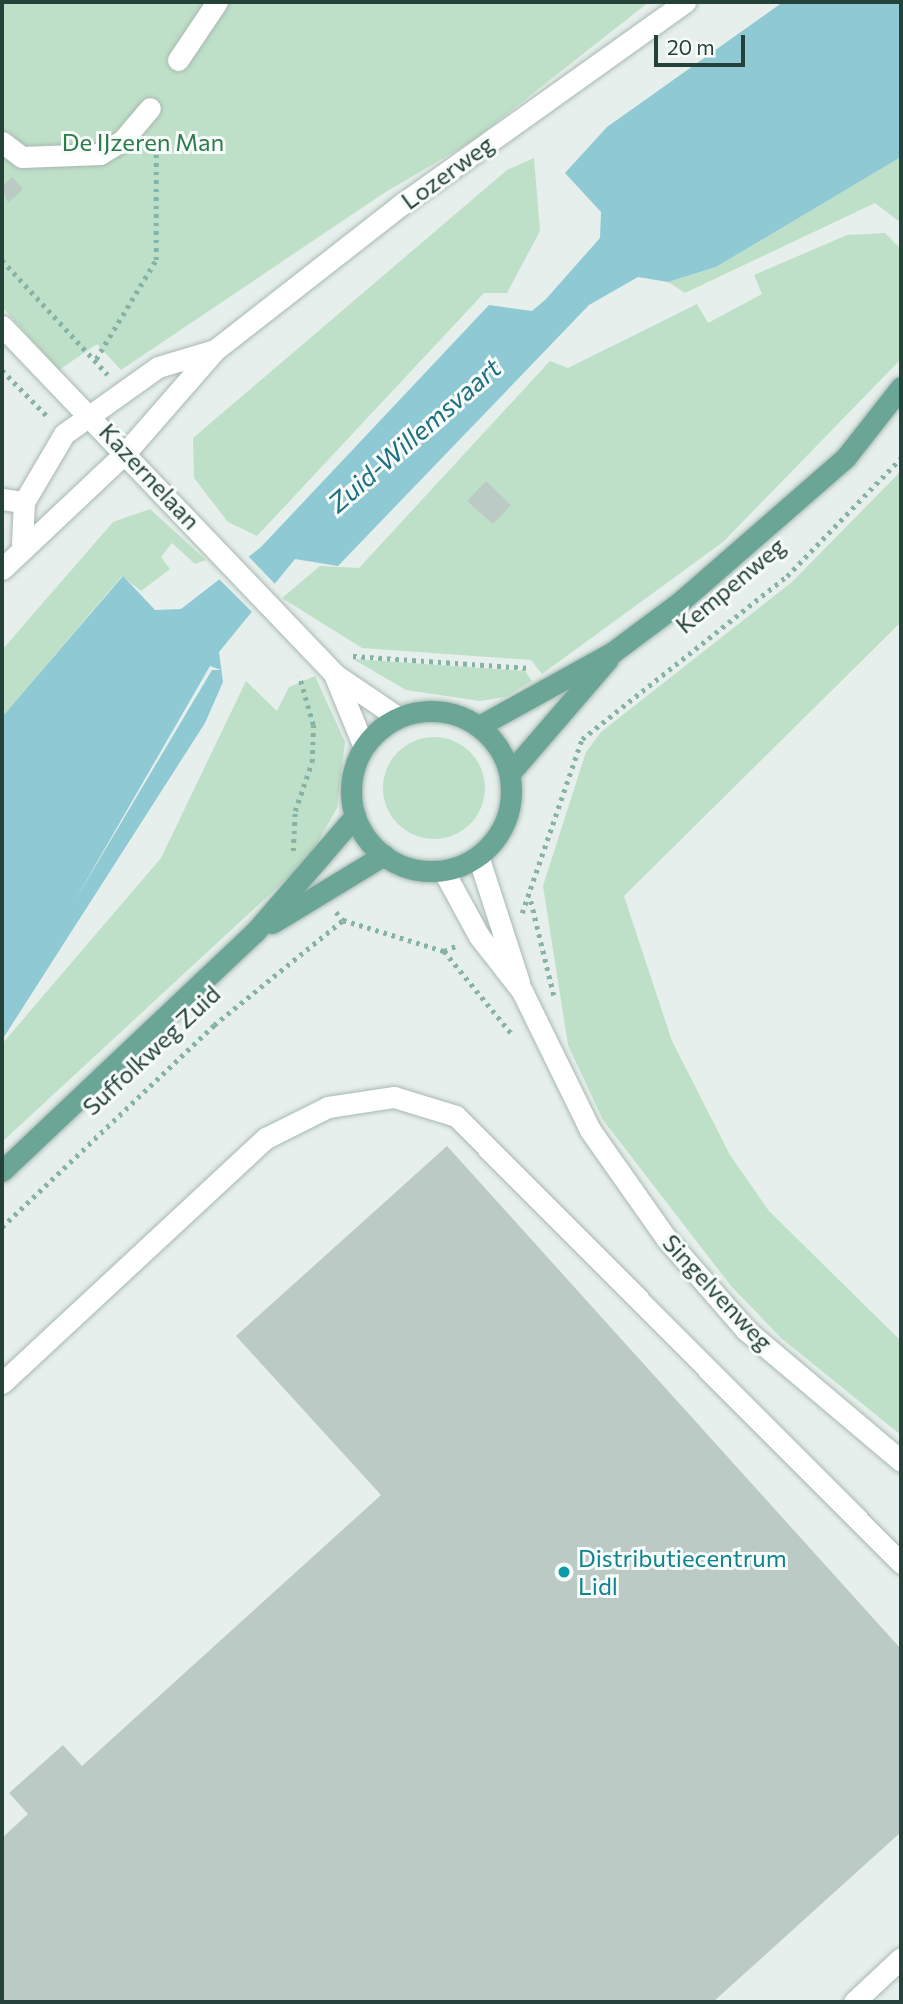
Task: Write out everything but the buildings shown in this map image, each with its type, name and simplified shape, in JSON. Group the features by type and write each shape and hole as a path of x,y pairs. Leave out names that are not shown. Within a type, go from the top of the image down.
{"main road":[{"name":"Kempenweg","path":"479,726 613,652 748,547 846,457 901,387"},
{"name":"Kempenweg","path":"510,773 613,652"},
{"path":"426,711 479,726 498,747 510,773 506,820 478,856 443,870 412,868 384,855 355,816 351,793 364,747 399,718 426,711"},
{"name":"Suffolkweg Zuid","path":"2,1171 255,932 308,876 355,816"},
{"name":"Suffolkweg Zuid","path":"255,932 322,895 384,855"}],"street":[{"path":"178,60 217,2"},
{"name":"Lozerweg","path":"2,569 22,544 126,452 215,350 402,204 685,2"},
{"path":"2,142 22,157 100,154 122,141 150,108"},
{"name":"Kazernelaan","path":"2,326 92,415 279,612 334,674 399,718"},
{"name":"Lozerweg","path":"24,502 64,434 158,367 215,350"},
{"path":"2,499 24,502 22,544"},
{"name":"Kazernelaan","path":"334,674 364,747"},
{"name":"Singelvenweg","path":"478,856 506,925 522,991"},
{"name":"Singelvenweg","path":"443,870 480,936 522,991 590,1130 666,1238 746,1330 901,1461"},
{"path":"2,1382 266,1138 328,1107 394,1097 456,1116 901,1563"},
{"path":"854,2002 901,1958"}],"path":[{"path":"2,260 96,359 156,260 156,132 150,108"},
{"name":"Kempenweg","path":"582,739 787,576 901,458"},
{"path":"340,650 529,668 545,688"},
{"path":"296,670 309,699 313,750 291,848 308,876"},
{"path":"531,901 582,739 563,713"},
{"path":"322,895 343,920 444,951 522,1045"},
{"name":"Suffolkweg Zuid","path":"2,1227 214,1025 343,920"}],"green space":[{"name":"De IJzeren Man","path":"2,2 649,2 471,142 384,193 121,370 97,344 59,370 2,307"},
{"path":"901,157 901,223 875,203 685,293 668,282 716,267"},
{"path":"534,158 540,231 507,293 484,293 257,536 228,522 194,478 193,438 507,170"},
{"path":"885,233 901,249 901,359 723,542 542,674 531,660 362,648 282,598 320,566 359,568 550,361 568,368 697,304 708,323 762,294 754,275 847,235"},
{"path":"901,471 901,622 624,896 672,1041 730,1155 769,1211 901,1341 901,1435 781,1338 731,1286 603,1120 568,1045 543,886 586,752 601,732 792,582"},
{"path":"150,509 206,560 195,564 172,543 161,557 170,569 141,591 122,576 2,717 2,650 113,522"},
{"path":"353,659 525,671 532,681 505,697 480,701 406,690"},
{"path":"315,676 345,742 337,808 309,858 2,1142 2,1044 161,858 246,681 277,711 289,687"},
{"path":"434,737 453,741 470,752 481,769 485,788 481,807 470,824 453,835 434,839 415,835 398,824 387,807 383,788 387,769 398,752 415,741"}],"water":[{"name":"Zuid-Willemsvaart","path":"783,2 901,2 901,157 716,267 668,282 638,277 589,305 338,566 295,559 219,652 223,682 205,723 2,1040 2,717 123,576 155,610 181,609 261,547 489,305 532,311 546,299 600,238 601,212 565,173 607,127"}],"pier":[{"path":"246,554 276,585 252,612 217,577"},
{"path":"210,666 221,670 212,670 74,902"}],"place":[{"name":"Distributiecentrum Lidl","path":"564,1572"}]}
